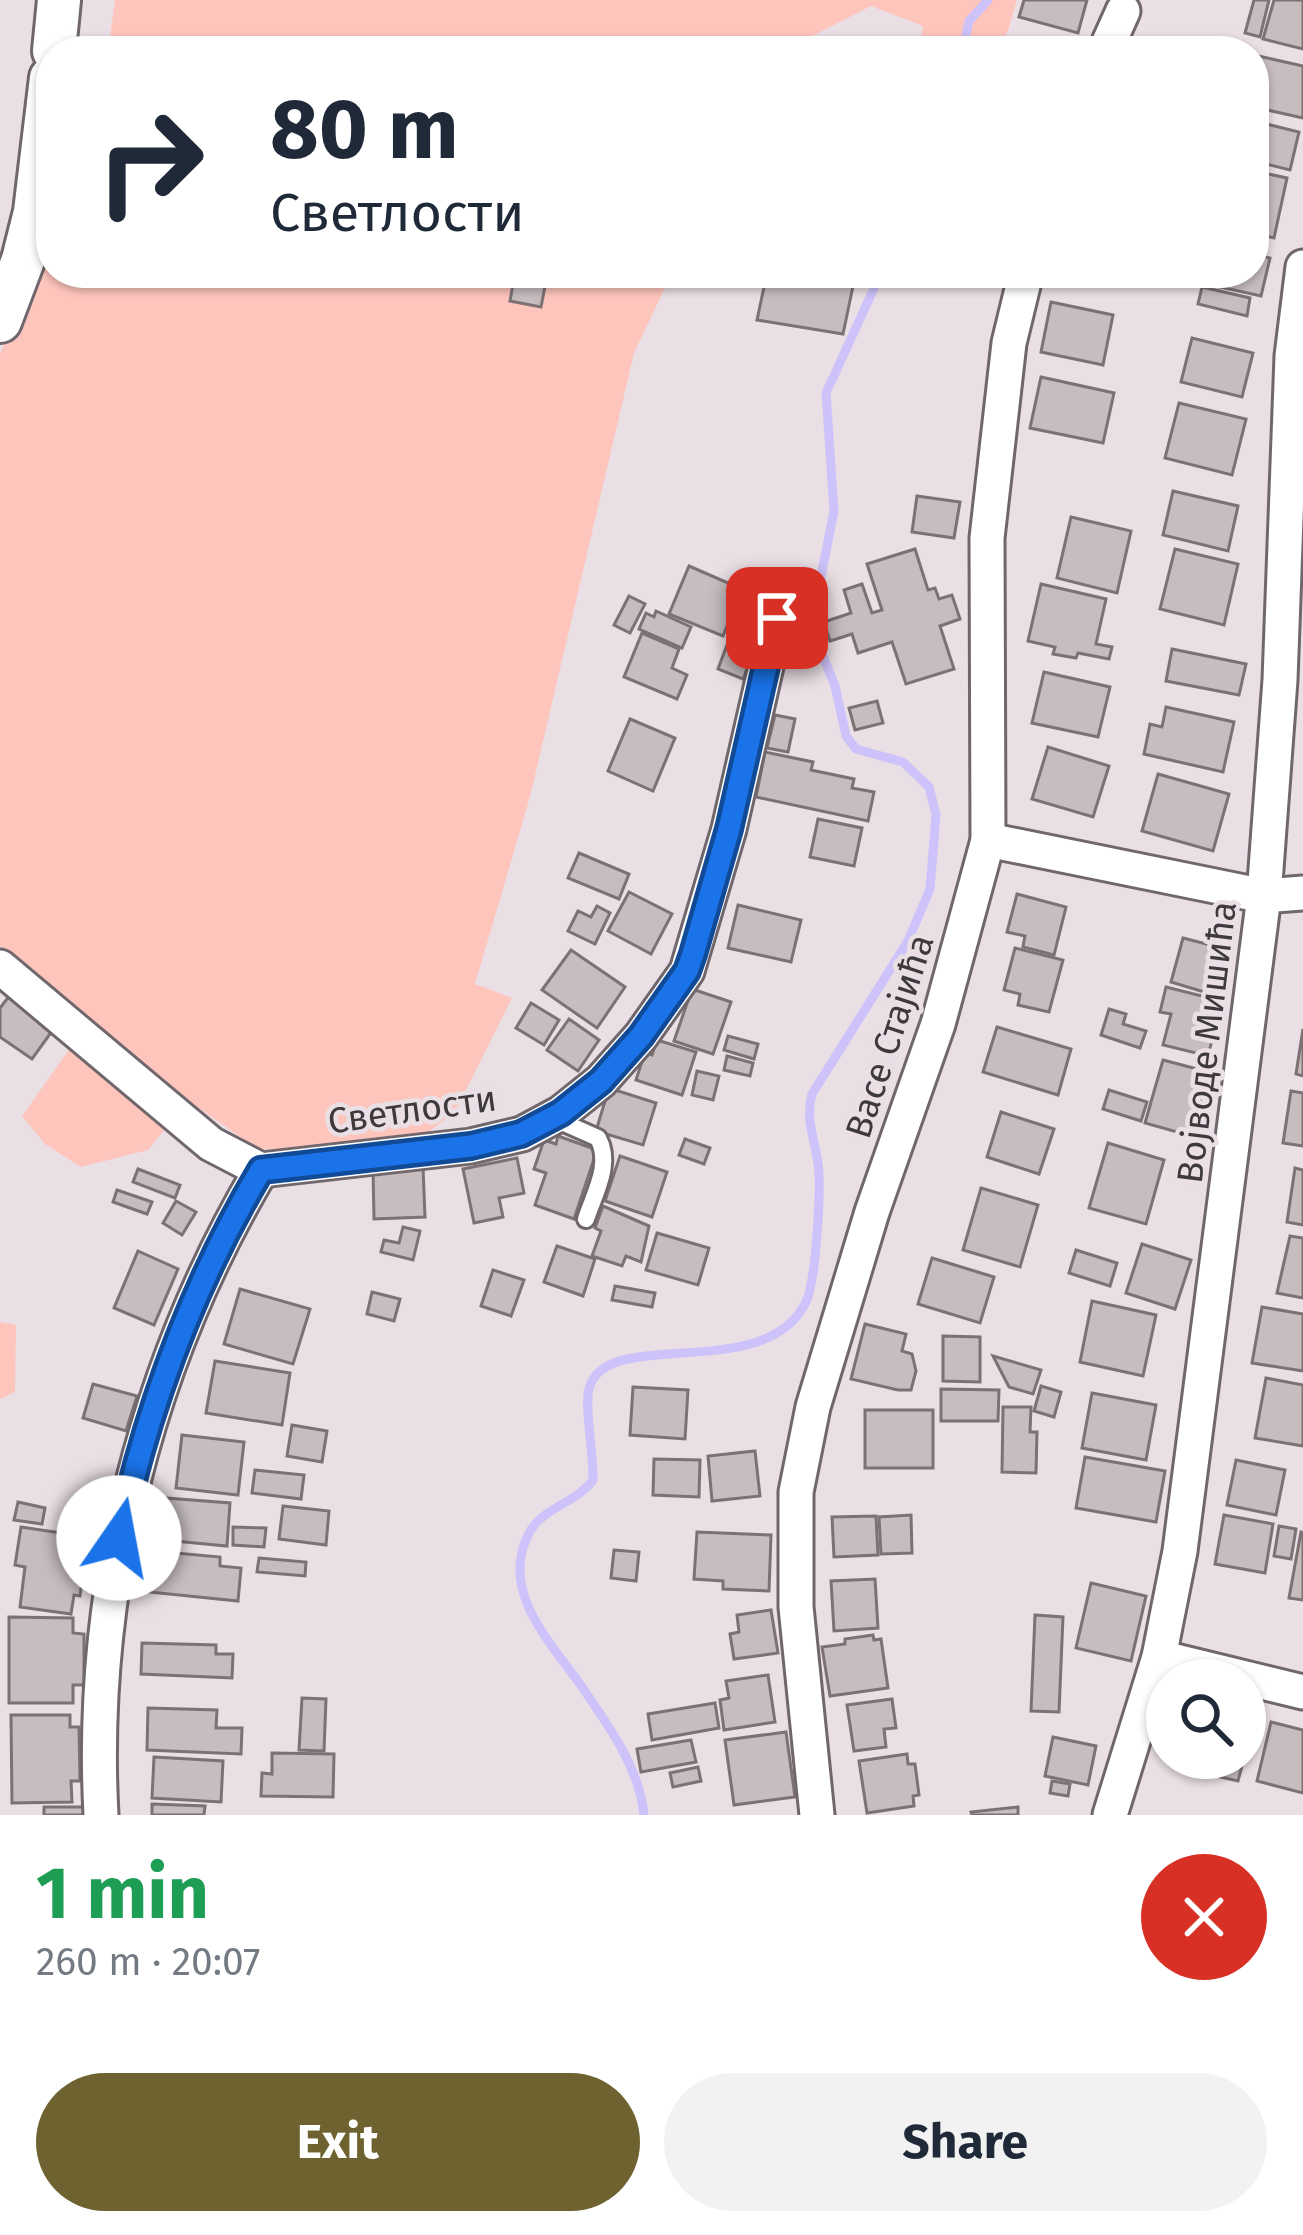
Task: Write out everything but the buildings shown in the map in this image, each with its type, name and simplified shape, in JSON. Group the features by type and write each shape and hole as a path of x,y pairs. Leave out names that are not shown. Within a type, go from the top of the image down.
{"street":[{"path":"55,36 59,0"},
{"path":"1112,36 1123,11"},
{"path":"0,321 23,260 36,204"},
{"name":"Војводе Мишића","path":"1110,1815 1159,1657 1180,1551 1264,896 1279,704 1292,356 1303,267"},
{"name":"Васе Стајића","path":"817,1815 796,1607 796,1492 803,1452 872,1212 938,1024 988,839 990,502 1009,343 1022,288"},
{"name":"Светлости","path":"261,1170 471,1146 521,1134 552,1118 601,1081 641,1036 687,971 729,829 777,618"},
{"path":"988,839 1264,896 1303,893"},
{"path":"0,967 211,1144 261,1170 172,1355 135,1466 105,1640 101,1815"},
{"path":"1159,1657 1303,1692"}],"lane":[{"path":"552,1118 602,1144 603,1171 586,1219"}],"shaded area":[{"path":"115,0 1017,0 1005,36 921,36 923,26 871,6 812,36 110,36"},
{"path":"36,266 36,288 665,288 634,353 530,797 475,984 512,998 455,1112 424,1135 305,1152 256,1148 183,1097 0,946 0,354"},
{"path":"73,1044 166,1128 148,1150 81,1167 45,1144 22,1116"},
{"path":"0,1322 16,1325 15,1392 0,1399"}],"waterway":[{"path":"966,36 969,21 988,0"},
{"path":"644,1815 622,1749 533,1617 520,1576 521,1555 535,1524 593,1480 588,1397 601,1370 624,1360 757,1342 786,1327 806,1302 819,1202 812,1094 908,941 930,889 936,815 929,787 903,762 856,749 846,736 835,686 814,634 834,511 826,393 874,288"}],"route":[{"path":"119,1538 135,1466 172,1355 261,1170 471,1146 521,1134 561,1113 601,1081 668,999 687,971 729,829 777,618"}]}
